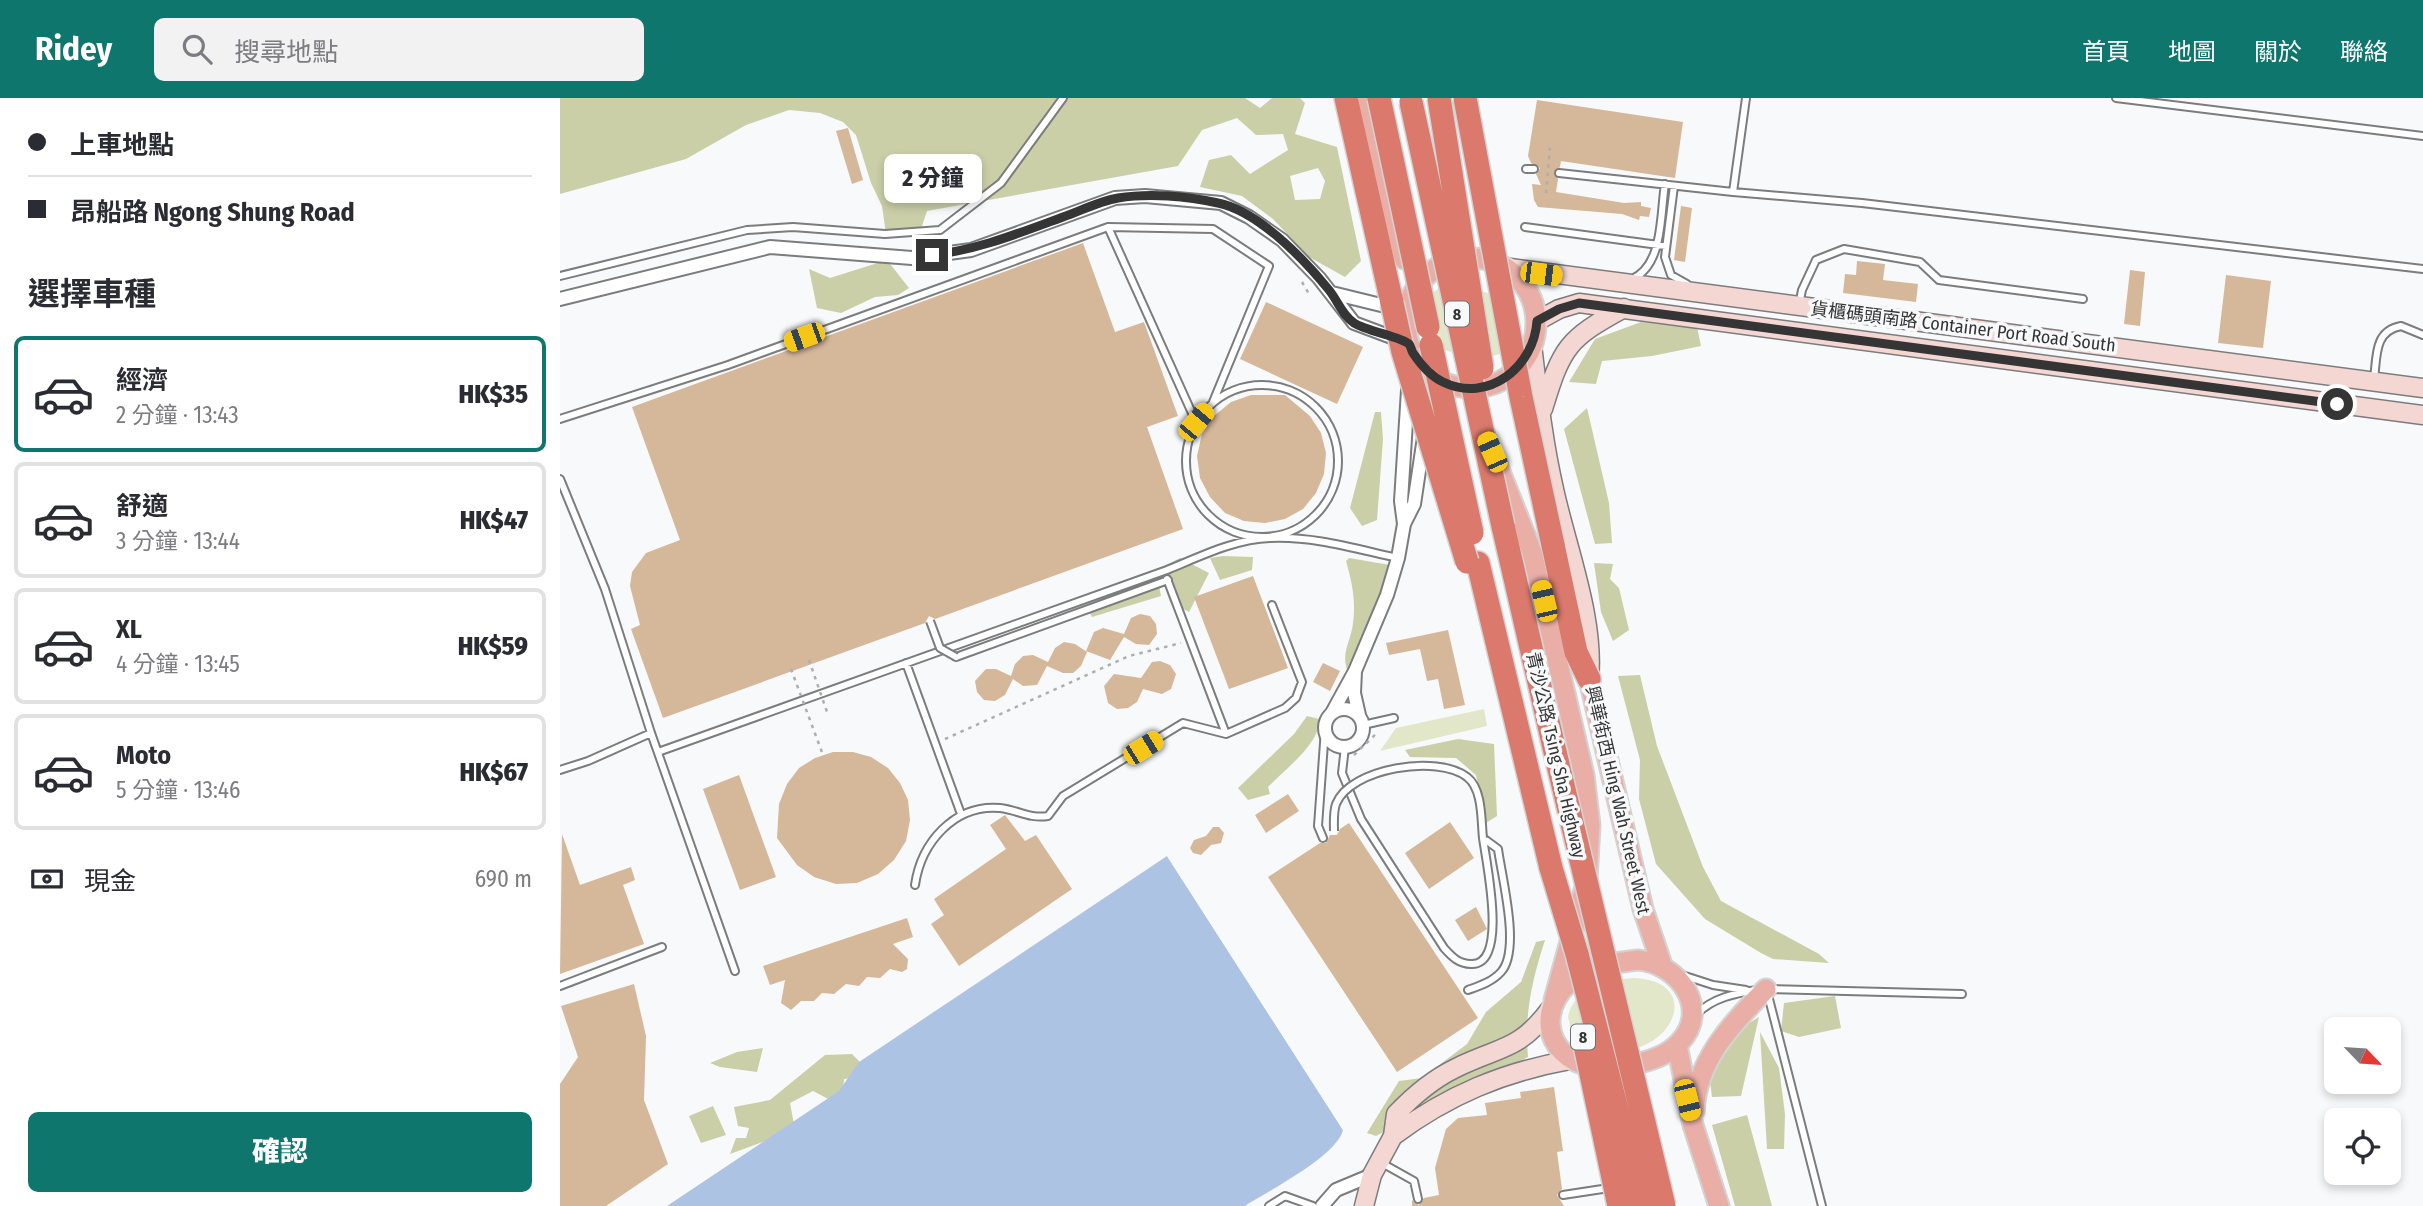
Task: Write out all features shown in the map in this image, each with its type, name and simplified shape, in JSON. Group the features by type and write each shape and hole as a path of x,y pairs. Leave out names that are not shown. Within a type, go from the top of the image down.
{"highway":[{"path":"1346,98 1403,352 1502,671"},
{"name":"青沙公路 Tsing Sha Highway","path":"1378,98 1502,671 1551,868 1566,955 1619,1200"},
{"name":"青沙公路 Tsing Sha Highway","path":"1410,98 1503,526 1664,1206"},
{"path":"1439,98 1470,281 1503,526"},
{"path":"1465,98 1521,397 1576,652 1589,679"},
{"path":"1551,868 1642,1206"}],"main road":[{"path":"1364,98 1401,253 1417,285"},
{"path":"1470,257 1503,267 1530,293 1537,321 1532,345 1521,364 1504,379 1484,387 1453,385 1425,369 1410,347 1406,331 1408,305 1417,285 1443,263 1470,257"},
{"name":"興華街西 Hing Wah Street West","path":"1453,385 1511,495 1532,552 1584,775 1590,825 1587,880 1552,1004"},
{"name":"興華街西 Hing Wah Street West","path":"1589,679 1643,909 1667,968"},
{"path":"1575,1062 1596,1068 1634,1065 1658,1057 1677,1045 1691,1021 1688,992 1667,968 1638,960 1595,968 1579,975 1552,1004 1549,1018 1555,1042 1575,1062 1610,1123 1617,1152 1619,1200"},
{"path":"1693,1125 1698,1085 1710,1055 1759,990"},
{"path":"1677,1045 1693,1125 1719,1206"}],"street":[{"path":"1418,98 1434,193 1443,219 1470,257"},
{"path":"560,299 770,247 912,258 971,250 1115,198 1145,196 1221,203 1249,217 1282,240 1332,293 1354,323 1410,347 1401,501 1404,524"},
{"name":"貨櫃碼頭南路 Container Port Road South","path":"1503,267 2423,388"},
{"path":"1332,293 1381,305 1408,305"},
{"name":"貨櫃碼頭南路 Container Port Road South","path":"1537,321 1559,309 1579,303 2423,415"},
{"path":"1540,418 1569,344 1590,326 1624,308"},
{"name":"興華街西 Hing Wah Street West","path":"1532,345 1540,418 1592,650 1589,679"},
{"path":"1355,671 1361,720 1357,743 1347,753 1333,744 1325,729 1355,671 1387,595 1404,524 1414,504 1426,424 1453,385"},
{"path":"1332,713 1349,709 1361,720"},
{"name":"興華街西 Hing Wah Street West","path":"1364,1206 1375,1168 1393,1136 1396,1114 1415,1095 1457,1067 1520,1042 1535,1029 1552,1004"},
{"name":"興華街西 Hing Wah Street West","path":"1393,1136 1443,1102 1483,1083 1531,1067 1575,1062"},
{"path":"1322,1206 1336,1190 1375,1168"}],"lane":[{"path":"560,275 747,229 793,227 886,234 940,230 1001,183 1063,98"},
{"path":"1733,192 1746,98"},
{"path":"2116,98 2423,136"},
{"path":"1526,169 1534,169"},
{"path":"1559,173 1876,204 2423,269"},
{"path":"1620,284 1647,269 1656,245 1665,184"},
{"path":"1674,186 1666,246 1667,268 1671,275 1708,294"},
{"path":"1525,227 1666,246"},
{"path":"1108,228 1196,422"},
{"path":"560,419 728,365 1108,228 1213,229 1269,266 1213,402 1196,422 1187,444 1186,468 1192,491 1223,527 1245,536 1321,541 1398,558"},
{"path":"1799,305 1802,290 1816,260 1843,249 1920,262 1939,280 2083,299"},
{"path":"2374,381 2379,341 2384,333 2401,326 2423,335"},
{"path":"658,752 1164,571 1219,548 1294,531 1315,516 1331,495 1338,470 1337,444 1327,419 1310,400 1287,388 1262,383 1236,388 1213,402"},
{"path":"560,479 605,589 651,733 735,971"},
{"path":"1164,571 1226,734"},
{"path":"930,621 940,648 956,657 1168,580"},
{"path":"915,885 918,869 929,845 961,814 981,807 1009,809 1033,818 1048,816 1063,796 1183,723 1226,734 1285,708 1296,698 1302,682 1272,605"},
{"path":"906,663 961,814"},
{"path":"1361,720 1394,718"},
{"path":"1323,838 1318,826 1325,729"},
{"path":"560,770 588,761 651,733"},
{"path":"1334,831 1336,804 1348,789 1363,777 1421,765 1441,766 1468,777 1474,786 1483,838 1494,929 1487,958 1479,964 1468,965 1457,962 1444,948 1360,819 1348,789 1342,773 1347,753"},
{"path":"1468,990 1490,981 1502,971 1511,951 1498,849 1483,838"},
{"path":"560,986 662,947"},
{"path":"1667,968 1713,985 1759,990 1962,994"},
{"path":"1691,1021 1705,1006 1759,990"},
{"path":"1759,990 1822,1206"},
{"path":"1375,1168 1413,1181 1418,1199"},
{"path":"1563,1195 1619,1200"},
{"path":"1269,1206 1285,1196 1313,1206"}],"path":[{"path":"1546,193 1550,148"},
{"path":"935,743 1129,656 1191,640"},
{"path":"809,660 827,712"},
{"path":"791,669 823,755"},
{"path":"1347,753 1380,730"}],"green space":[{"path":"560,98 1245,98 1260,108 1272,98 1300,98 1305,103 1295,134 1337,147 1361,261 1345,277 1309,257 1273,219 1242,196 1200,187 1209,160 1231,155 1250,174 1288,150 1283,134 1256,135 1237,118 1202,130 1178,166 927,211 919,235 886,234 882,206 871,183 856,135 843,122 820,113 789,110 746,125 686,159 560,194","holes":["1318,168 1325,181 1320,199 1295,200 1290,176"]},
{"path":"887,260 909,288 898,295 875,297 841,313 817,308 809,269 830,278"},
{"path":"1441,287 1473,288 1493,295 1504,351 1480,358 1461,355 1436,346 1426,297"},
{"path":"1641,322 1697,327 1701,346 1652,356 1602,361 1596,384 1569,382 1595,339"},
{"path":"1587,408 1609,503 1612,543 1595,544 1564,429"},
{"path":"1375,412 1381,412 1383,439 1377,520 1362,526 1350,508"},
{"path":"1253,557 1252,570 1220,580 1210,558"},
{"path":"1180,558 1209,573 1189,612 1170,602 1159,569"},
{"path":"1349,558 1390,565 1358,654 1348,672 1345,659 1354,615 1352,584 1346,561"},
{"path":"1594,563 1613,564 1610,579 1619,588 1629,630 1613,641 1601,612"},
{"path":"1135,577 1158,580 1161,596 1092,617 1087,607"},
{"path":"1640,675 1657,746 1703,867 1721,901 1819,954 1829,963 1773,959 1761,953 1705,919 1656,864 1639,799 1640,760 1618,676"},
{"path":"1484,709 1487,726 1380,751 1396,728"},
{"path":"1307,716 1319,719 1318,728 1308,746 1268,787 1270,794 1248,800 1238,788 1294,734"},
{"path":"1458,739 1494,744 1497,816 1486,823 1476,775 1456,758 1410,757 1405,750"},
{"path":"1545,940 1530,998 1528,1057 1376,1136 1367,1133 1399,1081 1422,1078 1467,1044 1486,1012 1521,982 1536,942"},
{"path":"1633,978 1655,982 1668,990 1674,1002 1673,1016 1666,1029 1653,1040 1636,1048 1615,1051 1599,1048 1573,1037 1568,1017 1571,1007 1584,992 1603,983"},
{"path":"1835,996 1841,1028 1799,1037 1781,1031 1784,1003"},
{"path":"1759,1017 1741,1096 1712,1097 1709,1073 1738,1030"},
{"path":"1760,1032 1779,1068 1785,1114 1784,1149 1767,1149"},
{"path":"763,1048 757,1072 710,1063 737,1052"},
{"path":"852,1054 866,1068 855,1078 844,1079 843,1092 834,1102 813,1091 790,1103 795,1130 730,1154 736,1138 746,1138 749,1128 738,1126 734,1107 770,1100 825,1055"},
{"path":"713,1106 726,1135 701,1143 689,1116"},
{"path":"1747,1115 1772,1206 1735,1206 1712,1125"}],"water":[{"path":"1167,856 1343,1130 1338,1140 1315,1162 1245,1206 667,1206 839,1091 859,1062"}],"pier":[{"path":"1170,854 1345,1128 1343,1130 1167,856"}],"building":[{"path":"1537,100 1683,122 1675,178 1561,161 1560,167 1554,172 1558,179 1556,192 1624,203 1641,202 1641,206 1651,208 1649,217 1640,216 1639,220 1622,214 1538,207 1534,200 1532,184 1541,185 1536,174 1540,168 1531,163 1528,156"},
{"path":"848,128 863,180 852,184 836,131"},
{"path":"1681,206 1692,208 1685,262 1674,260"},
{"path":"1083,243 1115,332 1144,322 1178,416 1147,427 1183,529 935,619 929,616 925,623 663,718 631,629 640,625 630,586 632,572 646,553 680,540 632,407"},
{"path":"1857,261 1885,264 1883,280 1918,284 1916,302 1843,293 1845,274 1856,275"},
{"path":"2130,270 2145,272 2140,326 2124,324"},
{"path":"2226,275 2271,281 2263,348 2218,343"},
{"path":"1266,302 1363,347 1337,404 1240,359"},
{"path":"1251,395 1285,395 1310,416 1321,433 1326,453 1324,474 1316,493 1303,509 1285,519 1265,523 1244,521 1225,513 1210,497 1200,478 1197,456 1202,434 1214,416 1231,402"},
{"path":"1253,576 1288,668 1229,689 1194,597"},
{"path":"1140,614 1150,616 1156,624 1157,634 1149,645 1136,644 1124,637 1110,660 1086,651 1094,632 1103,628 1124,634 1131,618"},
{"path":"1448,630 1465,705 1444,709 1438,679 1427,681 1420,649 1389,655 1386,643"},
{"path":"1064,642 1075,644 1087,652 1081,666 1073,673 1063,673 1047,666 1037,685 1023,686 1013,679 1005,695 995,701 984,700 977,692 975,681 986,669 996,669 1011,676 1015,664 1023,656 1033,655 1048,662 1055,648"},
{"path":"1160,661 1170,665 1176,674 1171,689 1162,694 1143,689 1137,702 1128,708 1117,709 1108,703 1104,686 1114,674 1141,678 1152,662"},
{"path":"1323,663 1340,671 1330,691 1313,682"},
{"path":"833,752 853,752 871,757 888,768 900,783 908,800 910,820 906,841 894,860 878,874 857,883 836,884 814,877 797,865 777,838 779,804 787,784 799,768 815,758"},
{"path":"739,775 776,877 740,890 703,789"},
{"path":"1288,794 1299,811 1266,833 1255,815"},
{"path":"1005,815 1025,841 1036,835 1072,889 959,966 931,924 944,915 934,899 1006,849 990,825"},
{"path":"1450,822 1474,858 1429,889 1405,853"},
{"path":"1349,823 1478,1018 1397,1072 1268,877 1320,843 1326,843 1330,835 1337,835 1340,829"},
{"path":"1213,827 1219,827 1224,833 1221,843 1211,845 1201,855 1193,853 1190,848 1194,840 1206,836"},
{"path":"562,834 580,885 631,867 635,880 623,885 644,944 560,974"},
{"path":"1476,907 1487,929 1468,941 1455,920"},
{"path":"907,918 913,937 893,944 908,959 907,969 902,972 890,969 880,978 867,977 859,986 846,984 834,994 822,993 814,1001 801,1001 791,1010 781,1003 785,980 770,985 763,966"},
{"path":"634,984 646,1036 644,1100 668,1164 606,1206 560,1206 560,1084 578,1057 561,1006"},
{"path":"1554,1087 1563,1151 1557,1152 1562,1189 1557,1195 1564,1206 1412,1206 1412,1200 1419,1205 1424,1198 1439,1195 1435,1168 1446,1129 1458,1118 1487,1115 1485,1103 1521,1098 1520,1092"}],"route":[{"path":"932,255 971,250 1115,198 1145,196 1189,199 1221,203 1249,217 1282,240 1320,278 1343,312 1354,323 1409,344 1425,369 1443,382 1462,388 1484,387 1504,379 1521,364 1532,345 1537,321 1559,309 1579,303 2337,404"}]}
